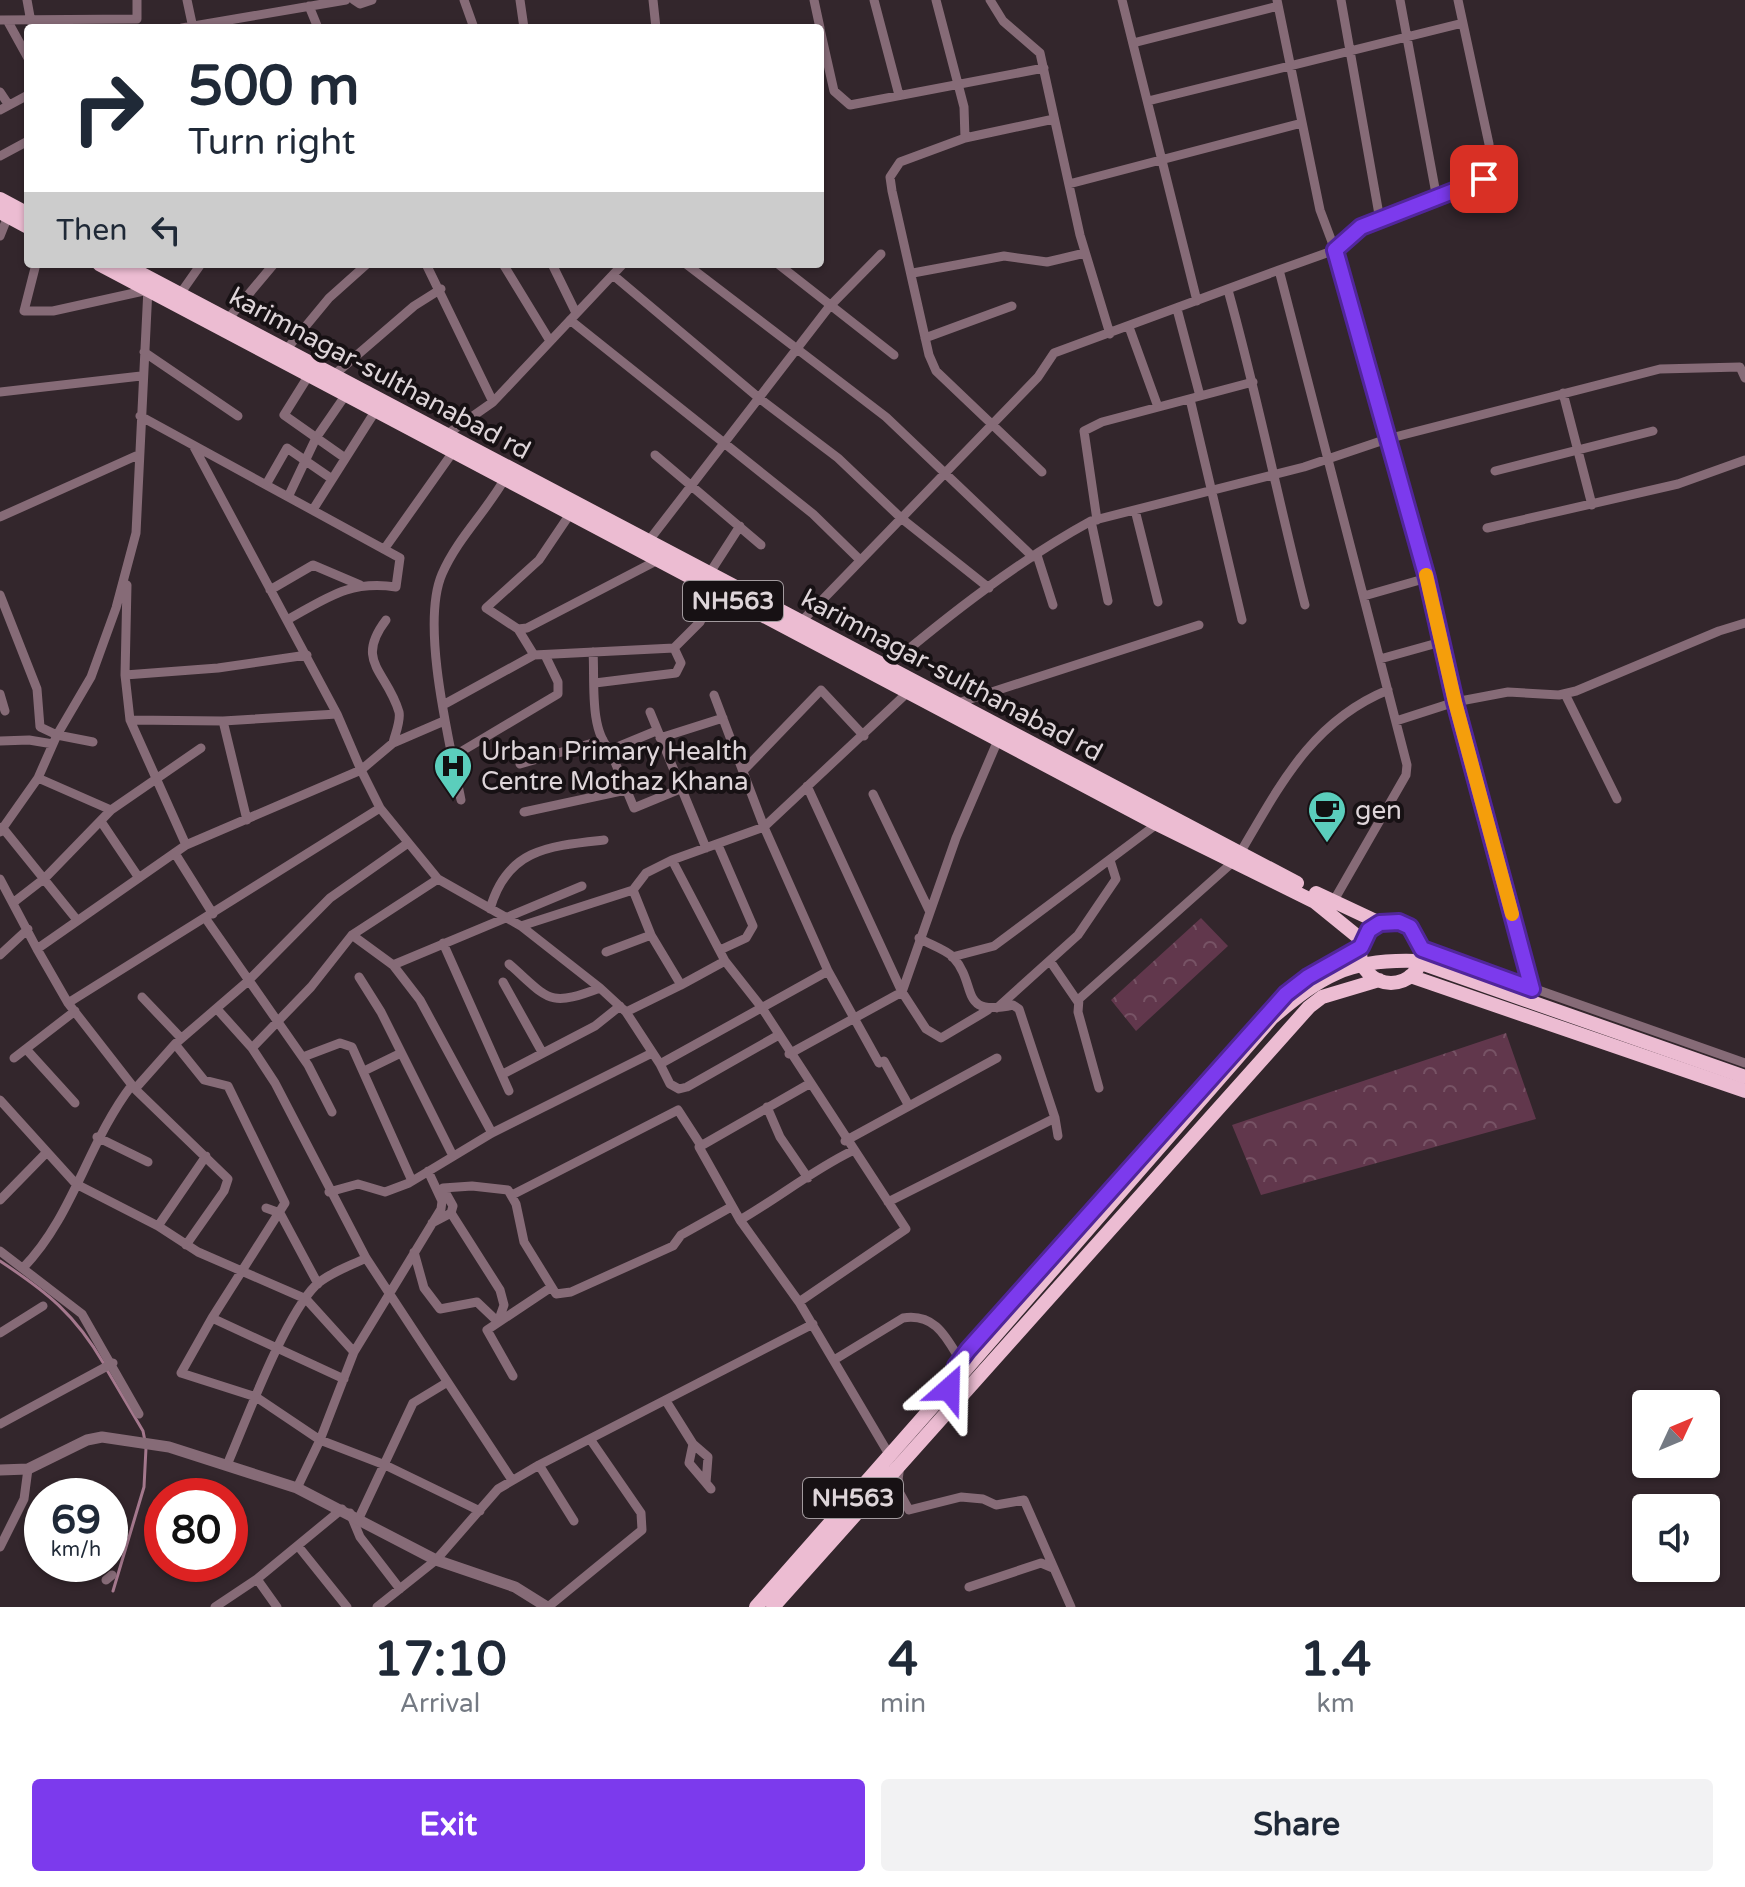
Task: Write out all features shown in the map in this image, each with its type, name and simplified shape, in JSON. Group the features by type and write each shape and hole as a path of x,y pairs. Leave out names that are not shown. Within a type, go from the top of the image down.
{"highway":[{"path":"0,199 24,212"},
{"path":"4,214 24,225"},
{"name":"NH563","path":"117,268 139,273 309,375 453,452 507,475 570,514 644,547 656,561 907,693 1157,824 1237,857 1315,902 1362,944 1364,967 1379,980"},
{"name":"karimnagar-sulthanabad rd","path":"139,273 446,435 507,475 644,547 709,574 958,703 1237,857 1380,923"},
{"name":"NH563","path":"1380,923 1399,922 1410,927 1422,949"},
{"path":"960,1368 1286,994 1362,944 1380,923"},
{"path":"1422,949 1421,961 1410,976 1745,1091"},
{"path":"960,1368 1272,1018 1314,982 1344,967 1385,960 1415,961 1745,1077"},
{"name":"NH563","path":"756,1607 895,1461 1309,1007 1322,997 1379,980 1399,982 1410,976"},
{"name":"NH563","path":"773,1607 895,1461 949,1389 960,1368"}],"street":[{"path":"27,0 31,22"},
{"path":"3,20 137,19 137,0"},
{"path":"187,0 189,24"},
{"path":"206,24 346,0"},
{"path":"354,0 360,4 372,0"},
{"path":"464,0 473,24"},
{"path":"520,0 523,24"},
{"path":"653,0 656,24"},
{"path":"814,0 819,24"},
{"path":"874,0 899,95"},
{"path":"936,0 958,83 965,138"},
{"path":"990,0 1003,21 1035,45 1044,68 1085,253 1110,334"},
{"path":"1122,0 1197,301"},
{"path":"1341,0 1380,220"},
{"path":"1400,0 1437,199"},
{"path":"800,623 1038,377 1054,353 1335,250 1361,227 1484,179 1492,165 1458,0"},
{"path":"1133,43 1278,3 1320,210 1335,250 1427,578 1455,702 1532,989"},
{"path":"309,6 316,24"},
{"path":"3,20 24,52"},
{"path":"1148,101 1463,23"},
{"path":"824,49 830,80 840,99 859,104 1044,68"},
{"path":"0,92 4,107 24,97"},
{"path":"1042,472 936,371 925,338 913,273 892,191 892,168 913,155 965,138 1054,119"},
{"path":"1069,184 1302,123"},
{"path":"0,156 24,143"},
{"path":"0,236 4,214"},
{"path":"913,273 1004,256 1047,262 1085,253"},
{"path":"644,547 725,447 829,307 881,254"},
{"path":"35,268 24,311 53,311 139,273 149,320 141,376 136,533 127,572 91,677 55,740 38,778 1,828 77,920"},
{"path":"180,294 198,268"},
{"path":"228,319 270,268"},
{"path":"286,350 329,298 363,268"},
{"path":"428,268 493,402"},
{"path":"505,268 550,341"},
{"path":"554,268 573,316 725,447 813,514 859,559"},
{"path":"691,268 886,417 946,472 1035,556 1053,605"},
{"path":"783,268 894,355"},
{"path":"446,435 493,402 617,269 759,398 838,458 901,518 989,588"},
{"path":"1279,270 1407,765 1406,775 1333,902"},
{"path":"334,375 414,306 441,289"},
{"path":"1228,290 1253,382 1272,476 1305,605"},
{"path":"925,338 1012,306"},
{"path":"1177,309 1200,396"},
{"path":"1129,327 1158,407"},
{"path":"144,352 238,416"},
{"path":"886,668 989,588 1094,521 1272,476 1387,439 1660,369 1740,367 1745,378"},
{"path":"309,375 284,415 345,458"},
{"path":"0,392 141,376"},
{"path":"1108,601 1094,521 1084,431 1094,425 1253,382"},
{"path":"289,495 316,438 347,393"},
{"path":"1563,393 1592,505"},
{"path":"1190,399 1242,620"},
{"path":"314,508 376,410"},
{"path":"140,416 314,508 400,558 396,587 361,585 287,620"},
{"path":"1495,471 1653,431"},
{"path":"194,447 307,655 380,808 438,879 521,926 600,988 623,1009 670,1084 679,1089 777,1036"},
{"path":"267,483 287,448 332,479"},
{"path":"385,548 453,452"},
{"path":"0,517 138,455"},
{"path":"655,455 761,545"},
{"path":"1487,528 1678,484 1745,460"},
{"path":"461,800 444,721 434,621 441,577 457,546 507,475"},
{"path":"1135,510 1158,602"},
{"path":"534,655 518,629 486,608 539,560 570,514"},
{"path":"709,574 740,526"},
{"path":"518,629 527,628 656,561"},
{"path":"270,590 313,565 361,585"},
{"path":"127,572 125,675 130,720 186,845"},
{"path":"1364,596 1427,578"},
{"path":"443,705 534,655 674,648 700,622 715,591"},
{"path":"0,595 37,689 40,727 55,740"},
{"path":"386,620 372,639 370,653 400,715 393,743"},
{"path":"1396,721 1455,702 1508,692 1565,694 1745,623"},
{"path":"958,703 1199,625"},
{"path":"1380,659 1441,642"},
{"path":"595,683 676,673 682,667 674,648"},
{"path":"593,652 596,713 603,740 634,808 680,789"},
{"path":"125,675 218,668 307,655"},
{"path":"452,757 558,694 558,682 545,655"},
{"path":"743,771 821,690 864,736"},
{"path":"1078,1002 1237,857 1281,784 1342,712 1388,690"},
{"path":"521,926 633,890 646,873 672,860 764,827 907,693"},
{"path":"1565,694 1617,799"},
{"path":"714,695 764,827 828,971 909,1106"},
{"path":"0,696 5,711"},
{"path":"650,712 706,848"},
{"path":"130,720 223,721 337,714"},
{"path":"610,750 723,718"},
{"path":"223,721 247,820"},
{"path":"37,949 176,855 186,845 361,770 393,743 444,721"},
{"path":"520,764 603,740"},
{"path":"789,1054 902,992 929,910 998,740"},
{"path":"0,741 93,742"},
{"path":"14,902 45,878 102,823 111,810 201,748"},
{"path":"38,778 111,810"},
{"path":"807,786 902,992 926,1029 941,1038 991,1010 1078,935 1116,879 1110,860"},
{"path":"524,812 626,790"},
{"path":"873,794 929,910"},
{"path":"14,1058 71,1007 380,808"},
{"path":"102,823 139,878"},
{"path":"952,957 994,946 1157,824"},
{"path":"490,909 498,882 518,862 551,847 604,840"},
{"path":"23,1268 50,1235 97,1137 133,1087 178,1041 247,982 330,898 408,843"},
{"path":"718,845 753,926 750,935 720,950"},
{"path":"176,855 247,982 303,1057 332,1112"},
{"path":"672,860 725,961 762,1008 845,1141 906,1229 799,1302"},
{"path":"0,879 71,1007 133,1087 225,1175 227,1185 186,1245"},
{"path":"252,1048 311,987 352,935 438,879"},
{"path":"393,965 582,886"},
{"path":"633,890 651,935 681,985"},
{"path":"0,955 28,929"},
{"path":"352,935 393,965 420,1000 492,1133"},
{"path":"606,952 651,935"},
{"path":"919,938 952,957 973,997 991,1010 1013,1005 1019,1009 1055,1118 1058,1136"},
{"path":"443,943 509,1091"},
{"path":"1422,949 1745,1063"},
{"path":"503,1074 623,1009 681,985 725,961"},
{"path":"1050,961 1078,1002 1099,1088"},
{"path":"509,964 549,999 567,1000 600,988"},
{"path":"660,1064 828,971"},
{"path":"359,977 381,1012 453,1156"},
{"path":"503,982 542,1052"},
{"path":"142,997 207,1083 225,1084 231,1091 284,1199 280,1213 242,1268 181,1373 256,1397 320,1440 385,1465 480,1511"},
{"path":"217,1009 252,1048 275,1083 366,1258 512,1480"},
{"path":"303,1057 346,1043 352,1047 412,1181"},
{"path":"26,1049 75,1103"},
{"path":"364,1071 401,1053"},
{"path":"329,1192 358,1184 385,1192 412,1181 492,1133 652,1053"},
{"path":"845,1141 997,1058"},
{"path":"700,1144 809,1084"},
{"path":"0,1100 45,1154 76,1184 158,1226 186,1245 306,1299 354,1352"},
{"path":"767,1107 780,1137 808,1178"},
{"path":"512,1195 678,1110 700,1144 701,1154 731,1207 799,1302 895,1461 897,1488 909,1510 961,1497 983,1499 996,1505 1024,1500 1071,1607"},
{"path":"888,1202 1055,1118"},
{"path":"97,1137 148,1162"},
{"path":"740,1220 808,1178 821,1166 852,1151"},
{"path":"0,1200 45,1154"},
{"path":"158,1226 206,1156"},
{"path":"297,1488 320,1440 354,1352 432,1223 442,1201 428,1171"},
{"path":"432,1223 451,1213 453,1206 443,1188 472,1186 508,1190 524,1242 556,1294 571,1292 673,1246 681,1235 731,1207"},
{"path":"266,1208 280,1213 318,1284"},
{"path":"451,1213 500,1290 504,1305 498,1322"},
{"path":"0,1251 82,1314 108,1367 139,1414"},
{"path":"414,1252 424,1288 440,1309 477,1302 498,1322"},
{"path":"227,1465 256,1397 306,1299 318,1284 366,1258"},
{"path":"513,1376 487,1330 550,1288"},
{"path":"0,1333 43,1306"},
{"path":"834,1360 903,1318 914,1316 925,1318 943,1332 960,1368"},
{"path":"212,1318 344,1379"},
{"path":"377,1607 436,1560 498,1489 813,1324"},
{"path":"0,1424 108,1367"},
{"path":"215,1607 298,1546 350,1513 385,1465 413,1403 446,1383"},
{"path":"666,1401 693,1444 708,1457 709,1486 689,1463 693,1444"},
{"path":"0,1470 28,1469 87,1440 102,1437 169,1447 297,1488 436,1560 500,1581 527,1601 547,1607 642,1530 641,1513 590,1439"},
{"path":"539,1465 574,1521"},
{"path":"0,1547 24,1499 28,1469"},
{"path":"350,1513 360,1537 400,1589"},
{"path":"298,1546 347,1607"},
{"path":"969,1587 1041,1563 1053,1568"},
{"path":"257,1579 277,1607"}],"green space":[{"path":"1201,918 1228,946 1136,1031 1111,1000"},
{"path":"1506,1033 1536,1119 1261,1195 1232,1125"}],"waterway":[{"path":"0,1261 59,1305 82,1331 104,1364"},
{"path":"107,1370 143,1431 145,1441"},
{"path":"113,1591 144,1487 146,1448"}],"slow traffic":[{"path":"1426,575 1455,702 1512,914"}],"place":[{"name":"Urban Primary Health Centre Mothaz Khana","path":"453,800"},
{"name":"gen","path":"1327,844"}],"route":[{"path":"949,1389 956,1366 968,1350 1208,1078 1286,994 1308,977 1361,947 1374,926 1386,921 1399,922 1415,932 1422,949 1532,989 1455,702 1427,578 1335,250 1361,227 1484,179"}]}
